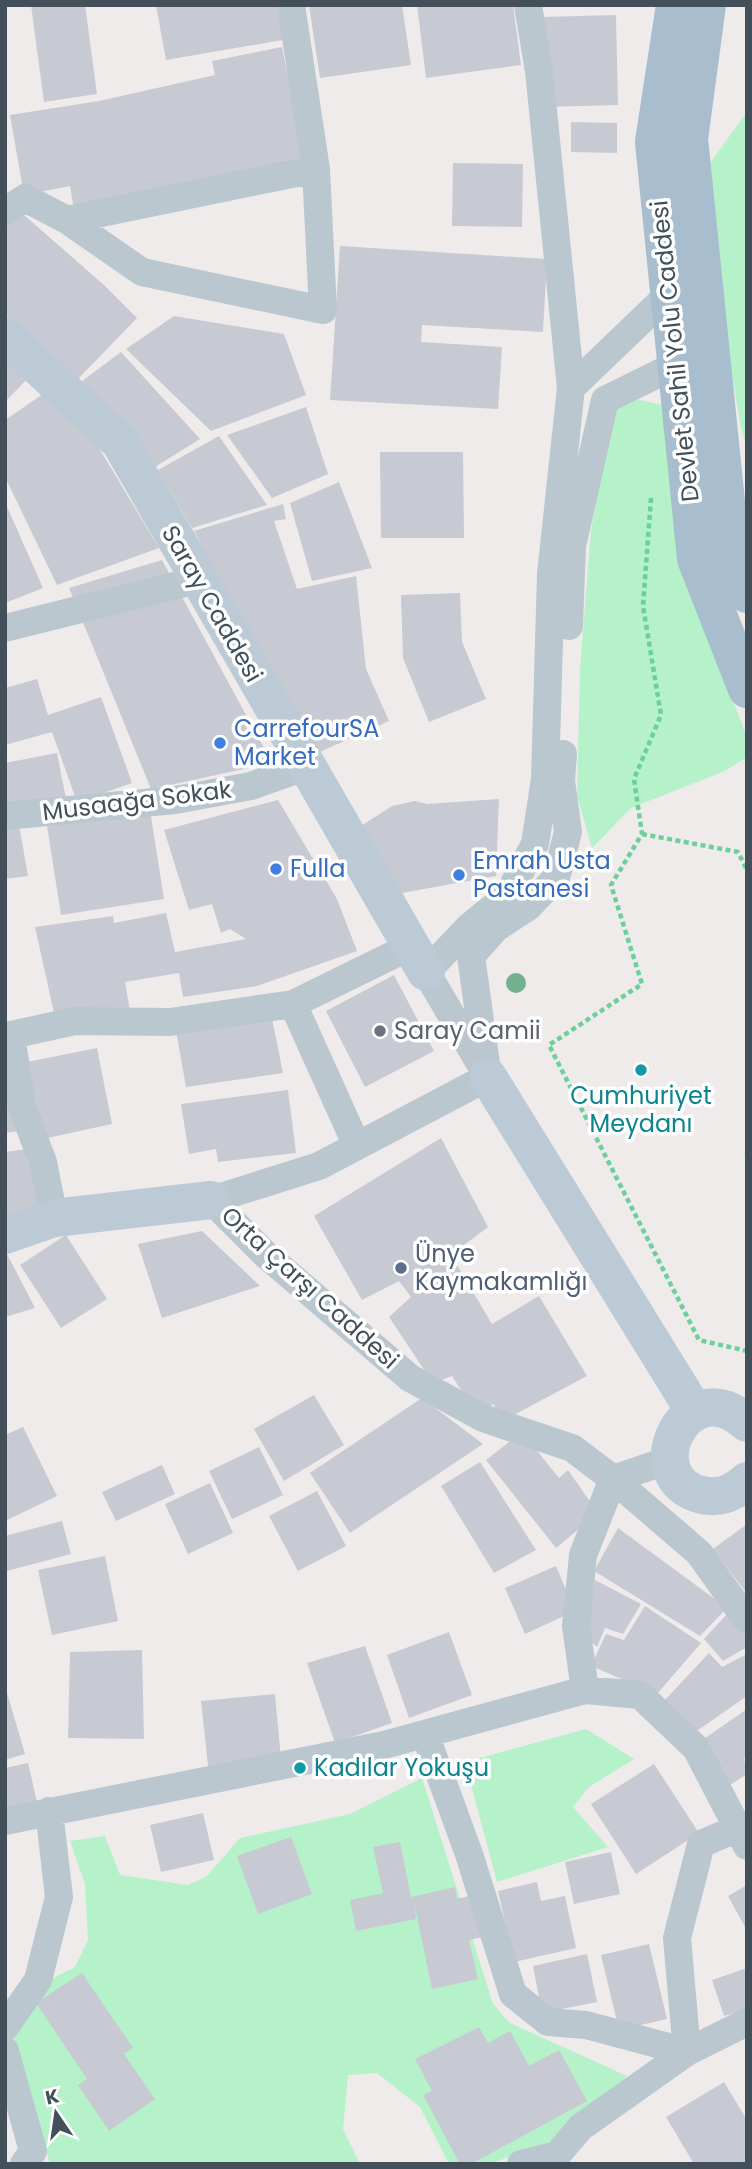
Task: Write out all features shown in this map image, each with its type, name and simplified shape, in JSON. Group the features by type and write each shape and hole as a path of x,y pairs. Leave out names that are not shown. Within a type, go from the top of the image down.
{"main road":[{"name":"Devlet Sahil Yolu Caddesi","path":"676,5 654,142 696,559 747,689"},
{"name":"Devlet Sahil Yolu Caddesi","path":"707,5 689,139 730,541 747,594"}],"street":[{"path":"5,211 25,198 66,220 142,272 323,310 316,169 291,5"},
{"path":"54,1218 43,1162 22,1107 11,1035 75,1021 170,1022 293,1004 418,959 470,926 508,895 535,844 545,779 551,574 571,388 541,84 528,5"},
{"path":"66,220 316,169"},
{"path":"571,388 669,294"},
{"name":"Saray Caddesi","path":"5,336 120,442 418,959"},
{"path":"488,1077 471,956 496,928 528,906 556,878 568,832 561,781 572,546 605,400 712,348"},
{"path":"641,382 680,403"},
{"path":"5,628 198,580"},
{"name":"Musaağa Sokak","path":"5,816 175,800 251,786 307,766"},
{"path":"418,959 695,1412"},
{"path":"293,1004 357,1146"},
{"name":"Orta Çarşı Caddesi","path":"488,1077 319,1166 211,1200 265,1255 410,1378 483,1418 572,1448 613,1479 698,1553 747,1620"},
{"path":"5,1235 54,1218 211,1200"},
{"path":"747,1423 724,1409 710,1408 695,1412 683,1420 674,1432 669,1460 674,1474 695,1493 724,1495 747,1481"},
{"path":"585,1690 576,1626 583,1555 613,1479 669,1460"},
{"path":"5,1821 189,1786 425,1734 585,1690 640,1695 696,1748 742,1837 701,1844 677,1938 687,2052"},
{"path":"425,1734 469,1854 513,1994 548,2022 586,2025 687,2052"},
{"path":"5,2027 38,1980 59,1896 49,1811"},
{"path":"521,2164 557,2155 581,2127 687,2052 747,2022"},
{"path":"5,2051 33,2151 24,2164"}],"path":[{"path":"651,497 643,606 661,715 634,779 642,834 611,885 642,984 550,1045 699,1340 747,1351"},
{"path":"642,834 738,852 747,870"}],"green space":[{"path":"747,112 747,448 741,428 699,178"},
{"path":"636,399 667,406 680,563 747,737 747,757 725,771 631,808 592,848 577,796 580,669 591,530 614,405"},
{"path":"586,1729 634,1759 589,1787 573,1807 608,1847 497,1882 465,1762"},
{"path":"422,1778 493,2004 510,2023 627,2076 554,2141 489,2164 449,2164 420,2107 377,2073 348,2075 343,2129 360,2164 50,2164 11,2035 47,1981 75,1967 88,1940 85,1884 70,1841 105,1836 120,1875 188,1885 206,1877 240,1838 350,1814"}],"building":[{"path":"31,5 85,5 97,94 44,102"},
{"path":"156,5 277,5 283,40 166,60"},
{"path":"309,5 402,5 411,65 320,78"},
{"path":"417,5 513,5 521,65 426,78"},
{"path":"616,15 618,105 545,107 543,17"},
{"path":"282,47 305,163 74,209 70,186 24,195 10,115 99,101 215,75 212,61"},
{"path":"571,122 617,123 617,153 571,152"},
{"path":"453,163 523,164 522,227 452,226"},
{"path":"16,208 104,285 137,318 77,380 5,314 5,219"},
{"path":"340,246 547,259 543,332 422,325 421,342 502,347 498,409 330,400"},
{"path":"174,316 284,334 306,395 211,431 126,349"},
{"path":"121,352 200,439 155,467 78,384"},
{"path":"5,353 30,376 5,402"},
{"path":"43,394 99,448 159,548 57,585 5,477 5,420"},
{"path":"306,407 328,474 272,498 227,435"},
{"path":"219,436 267,505 192,528 158,470"},
{"path":"380,452 463,452 464,538 381,538"},
{"path":"339,482 372,568 312,581 290,503"},
{"path":"5,502 43,588 5,603"},
{"path":"283,504 286,519 274,521 297,589 356,576 366,669 389,721 313,755 194,531"},
{"path":"162,560 272,763 151,789 69,588"},
{"path":"460,593 462,642 486,699 429,722 403,658 401,595"},
{"path":"37,679 48,715 101,697 132,783 77,802 52,732 5,745 5,688"},
{"path":"57,753 66,799 5,811 5,763"},
{"path":"499,799 496,876 402,893 361,826 392,806 415,801 427,804"},
{"path":"278,800 337,899 357,951 257,986 183,997 179,973 125,982 130,1011 56,1022 35,927 113,916 114,923 166,913 175,952 246,939 230,929 221,933 212,904 189,910 164,830"},
{"path":"150,810 164,899 61,915 47,826"},
{"path":"18,819 28,876 5,879 5,821"},
{"name":"Saray Camii","path":"394,975 434,1051 365,1087 326,1011"},
{"path":"272,1018 283,1073 186,1087 176,1031"},
{"path":"97,1048 112,1124 38,1140 22,1063"},
{"path":"5,1078 20,1131 5,1133"},
{"path":"288,1090 296,1153 218,1162 216,1149 189,1154 181,1104"},
{"name":"Ünye Kaymakamlığı","path":"441,1138 488,1227 451,1255 492,1324 539,1296 587,1376 504,1420 493,1404 477,1415 452,1376 433,1383 389,1317 411,1297 399,1281 362,1300 314,1216"},
{"path":"34,1148 47,1210 5,1216 5,1152"},
{"path":"202,1231 260,1286 162,1318 138,1244"},
{"path":"66,1235 107,1299 61,1328 20,1265"},
{"path":"5,1250 35,1308 5,1317"},
{"path":"314,1395 344,1445 284,1481 254,1429"},
{"path":"422,1398 483,1444 350,1533 310,1473"},
{"path":"23,1427 57,1496 5,1521 5,1435"},
{"path":"522,1432 559,1478 568,1470 598,1513 556,1548 486,1460"},
{"path":"259,1447 283,1495 232,1519 209,1471"},
{"path":"480,1462 536,1550 494,1573 441,1486"},
{"path":"162,1465 175,1494 116,1521 102,1492"},
{"path":"210,1483 233,1533 188,1554 165,1504"},
{"path":"317,1491 346,1546 298,1571 269,1516"},
{"path":"62,1521 71,1554 7,1571 5,1536"},
{"path":"747,1524 747,1594 713,1549"},
{"path":"618,1528 727,1608 700,1636 594,1571"},
{"path":"105,1556 118,1621 52,1635 38,1570"},
{"path":"556,1566 575,1611 525,1634 505,1588"},
{"path":"595,1580 641,1604 623,1634 605,1628 597,1647 583,1635"},
{"path":"645,1606 701,1643 657,1694 591,1666 606,1634 624,1640"},
{"path":"727,1614 747,1633 747,1647 723,1661 704,1639"},
{"path":"449,1632 472,1695 409,1718 387,1655"},
{"path":"365,1646 392,1723 335,1743 307,1663"},
{"path":"142,1650 144,1739 68,1738 70,1652"},
{"path":"709,1653 722,1667 747,1654 747,1696 694,1733 663,1702"},
{"path":"5,1686 25,1754 5,1760"},
{"path":"275,1694 281,1759 208,1766 201,1701"},
{"path":"747,1709 747,1756 744,1758 747,1774 730,1785 701,1741"},
{"path":"28,1763 37,1802 5,1809 5,1768"},
{"path":"654,1764 699,1833 636,1874 591,1804"},
{"path":"203,1813 214,1860 161,1872 150,1825"},
{"path":"291,1837 312,1894 258,1914 237,1856"},
{"path":"400,1842 411,1897 455,1887 457,1899 478,1894 488,1936 469,1940 478,1979 432,1989 414,1902 416,1919 356,1931 350,1900 383,1893 373,1847"},
{"path":"611,1852 620,1894 574,1904 565,1862"},
{"path":"537,1882 541,1901 565,1896 576,1948 514,1962 498,1891"},
{"path":"747,1885 747,1925 745,1927 728,1896"},
{"path":"649,1944 667,2019 619,2030 601,1955"},
{"path":"587,1954 597,2002 542,2013 533,1966"},
{"path":"747,1968 747,2009 724,2016 712,1980"},
{"path":"82,1973 133,2048 124,2054 155,2099 109,2131 78,2085 87,2079 36,2003"},
{"path":"479,2027 488,2043 510,2031 529,2066 559,2050 587,2101 471,2164 460,2164 423,2095 432,2091 415,2059"},
{"path":"724,2082 747,2120 747,2164 694,2164 666,2117"}],"place":[{"name":"CarrefourSA Market","path":"220,743"},
{"name":"Fulla","path":"276,869"},
{"name":"Emrah Usta Pastanesi","path":"459,875"},
{"name":"Saray Camii","path":"380,1031"},
{"name":"Cumhuriyet Meydanı","path":"641,1070"},
{"name":"Ünye Kaymakamlığı","path":"401,1268"},
{"name":"Kadılar Yokuşu","path":"300,1768"}]}
